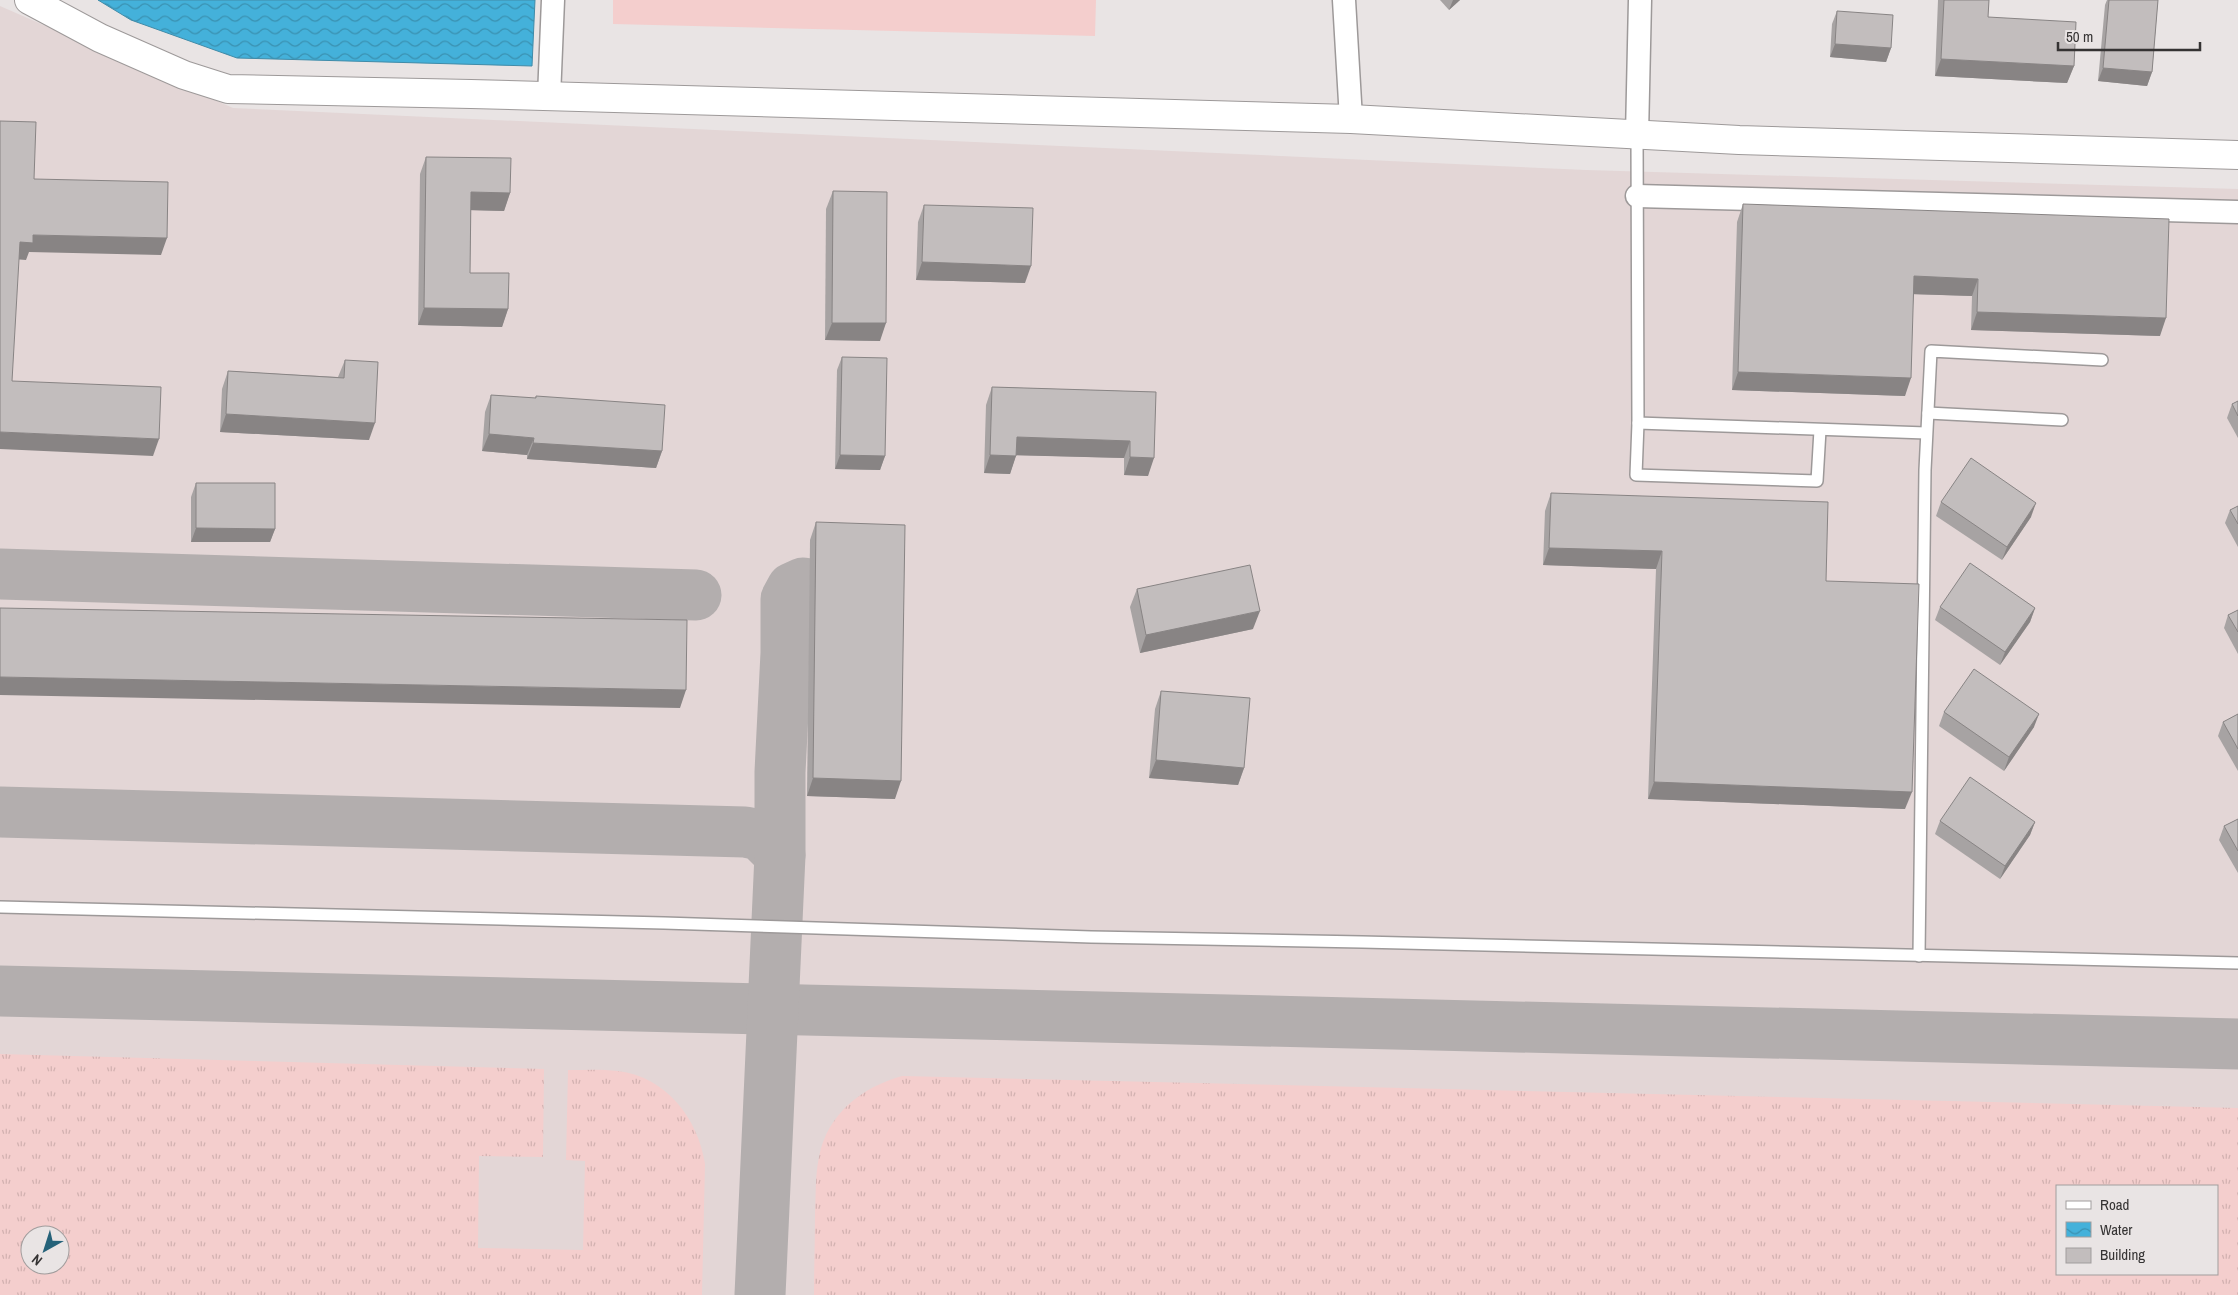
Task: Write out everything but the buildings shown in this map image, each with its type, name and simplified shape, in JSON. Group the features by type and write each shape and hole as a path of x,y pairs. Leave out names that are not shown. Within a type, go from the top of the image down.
{"street":[{"path":"29,0 100,38 184,75 228,90 549,96 1351,119 1637,135 2238,155"},
{"path":"549,96 553,0"},
{"path":"1344,0 1351,119"},
{"path":"1637,135 1640,0"},
{"path":"1637,196 2238,212"}],"lane":[{"path":"1637,135 1638,423 1636,475 1817,481 1820,430"},
{"path":"1919,956 1926,433 1931,351 2102,360"},
{"path":"1928,413 2062,420"},
{"path":"1638,423 1926,433"},
{"path":"0,907 664,923 1091,938 2238,963"}],"shaded area":[{"path":"0,6 233,108 1586,170 2238,189 2238,1295 0,1295"}],"green space":[{"path":"613,0 1096,0 1095,36 613,24"},
{"path":"0,1054 544,1069 543,1157 479,1156 478,1248 583,1250 585,1161 566,1160 568,1070 618,1071 635,1075 665,1091 677,1102 695,1131 701,1147 705,1164 702,1295 0,1295"},
{"path":"902,1076 2238,1108 2238,1295 814,1295 816,1178 823,1142 838,1115 860,1095 873,1087"}],"water":[{"path":"98,0 535,0 532,66 237,58 131,20"}],"taxiway":[{"path":"0,574 696,595"},
{"path":"760,1295 780,855 780,772 786,653 786,599 792,588 803,583 811,584"},
{"path":"0,812 745,832 760,835 780,855"},
{"path":"0,991 2238,1044"}]}
